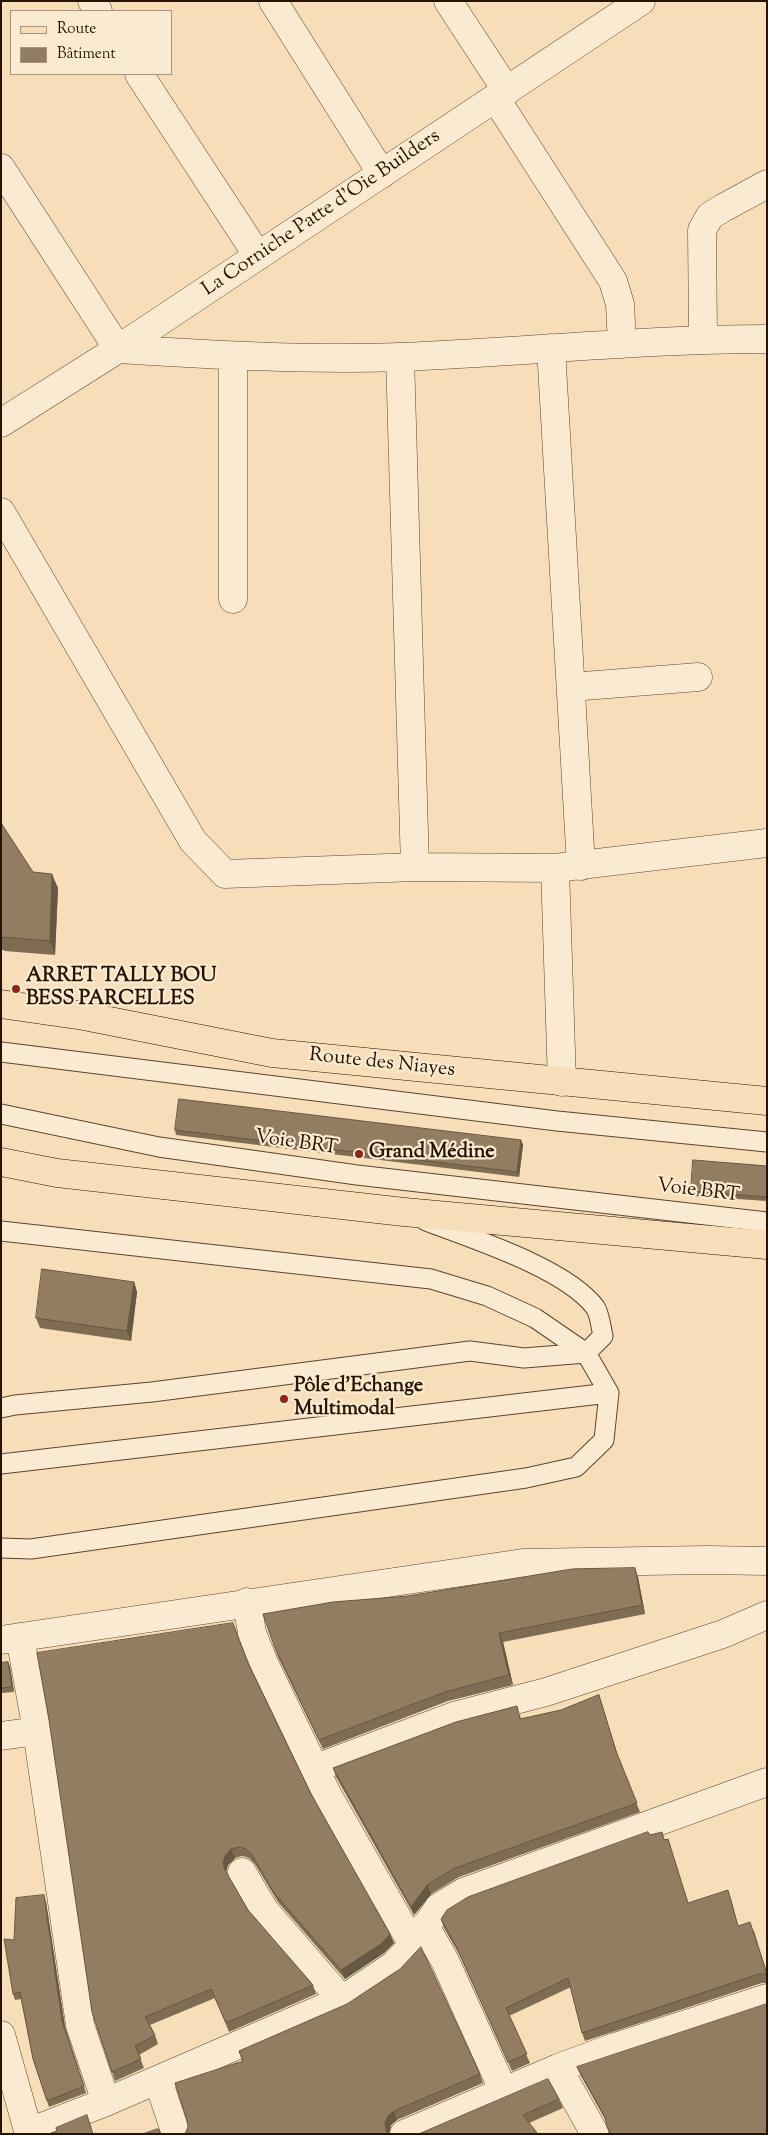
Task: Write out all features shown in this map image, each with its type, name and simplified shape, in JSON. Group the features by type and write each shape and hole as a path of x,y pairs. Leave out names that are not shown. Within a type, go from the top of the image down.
{"main road":[{"name":"Route des Niayes","path":"1,1004 84,1016 272,1053 767,1101"},
{"path":"1,1162 57,1173 404,1212 767,1245"}],"street":[{"path":"273,1 382,174"},
{"path":"448,1 501,95 613,281 620,304 622,344"},
{"name":"La Corniche Patte d'Oie Builders","path":"1,423 118,349 641,1"},
{"path":"140,75 258,256"},
{"path":"1,168 118,349 233,356 400,357 703,339 767,339"},
{"path":"703,339 702,230 710,216 767,184"},
{"path":"551,348 571,687 562,1082"},
{"path":"233,356 233,599"},
{"path":"400,357 415,867"},
{"path":"1,512 193,841 224,874 415,867 568,867 767,843"},
{"path":"571,687 698,677"},
{"path":"106,2102 80,2025 36,1731 11,1639 247,1602 523,1563 767,1561"},
{"path":"247,1602 252,1633 264,1664 327,1794 419,1936 445,1961 504,2092"},
{"path":"316,1768 454,1716 546,1692 722,1634 767,1616"},
{"path":"1,1736 36,1731"},
{"path":"1,2035 5,2064 29,2133 158,2080 342,2000 394,1965 419,1936 439,1907 464,1892 767,1782"},
{"path":"242,1872 265,1911 342,2000"},
{"path":"404,2134 558,2068 615,2047 767,1998"},
{"path":"558,2068 595,2134"},
{"path":"158,2080 176,2134"}],"lane":[{"path":"1,1052 557,1122 767,1142"},
{"name":"Voie BRT","path":"1,1114 159,1147 357,1175 767,1222"},
{"path":"1,1408 15,1405 162,1391 470,1351 524,1358 586,1353 603,1336 596,1309 581,1292 534,1264 404,1212"},
{"path":"1,1231 431,1278 487,1296 535,1318 586,1353 609,1392 604,1440 576,1467 526,1478 31,1550 1,1548"},
{"path":"1,1464 609,1392"}],"building":[{"path":"1,823 33,872 52,874 50,941 1,937"},
{"path":"179,1099 521,1140 517,1172 175,1130"},
{"path":"693,1160 767,1166 767,1197 691,1191"},
{"path":"42,1269 134,1282 127,1331 36,1318"},
{"path":"635,1568 642,1605 499,1633 509,1675 445,1692 319,1740 275,1648 263,1614 333,1602 408,1596 572,1569"},
{"path":"233,1623 247,1661 310,1792 390,1934 381,1944 341,1970 274,1893 252,1855 246,1849 239,1847 231,1849 225,1856 223,1863 225,1870 248,1910 313,1985 226,2023 211,1989 145,2017 155,2035 135,2046 141,2059 112,2072 92,2012 49,1720 37,1653"},
{"path":"8,1662 12,1687 1,1688 1,1663"},
{"path":"599,1695 616,1751 637,1803 455,1868 427,1885 411,1907 333,1768 456,1722 517,1706 520,1719 561,1710"},
{"path":"648,1832 650,1835 662,1832 664,1840 668,1839 688,1903 728,1890 738,1926 750,1922 767,1974 759,1974 582,2033 568,1978 506,2008 527,2054 508,2062 456,1946 441,1919 447,1910 468,1897"},
{"path":"44,1895 62,2021 84,2086 47,2101 33,2059 20,1992 13,1994 4,1939 14,1940 16,1898"},
{"path":"421,1947 480,2074 394,2111 388,2116 385,2123 386,2131 389,2134 185,2134 188,2127 187,2120 175,2083 243,2061 239,2051 347,2004 400,1969"},
{"path":"767,2004 767,2134 611,2134 605,2117 577,2067"},
{"path":"548,2079 559,2099 523,2115 538,2134 419,2134"},
{"path":"87,2115 93,2134 51,2134 57,2131 56,2128"},
{"path":"158,2129 161,2134 143,2134"}],"place":[{"name":"ARRET TALLY BOU BESS PARCELLES","path":"16,989"},
{"name":"Grand Médine","path":"359,1154"},
{"name":"Pôle d'Echange Multimodal","path":"284,1399"}]}
